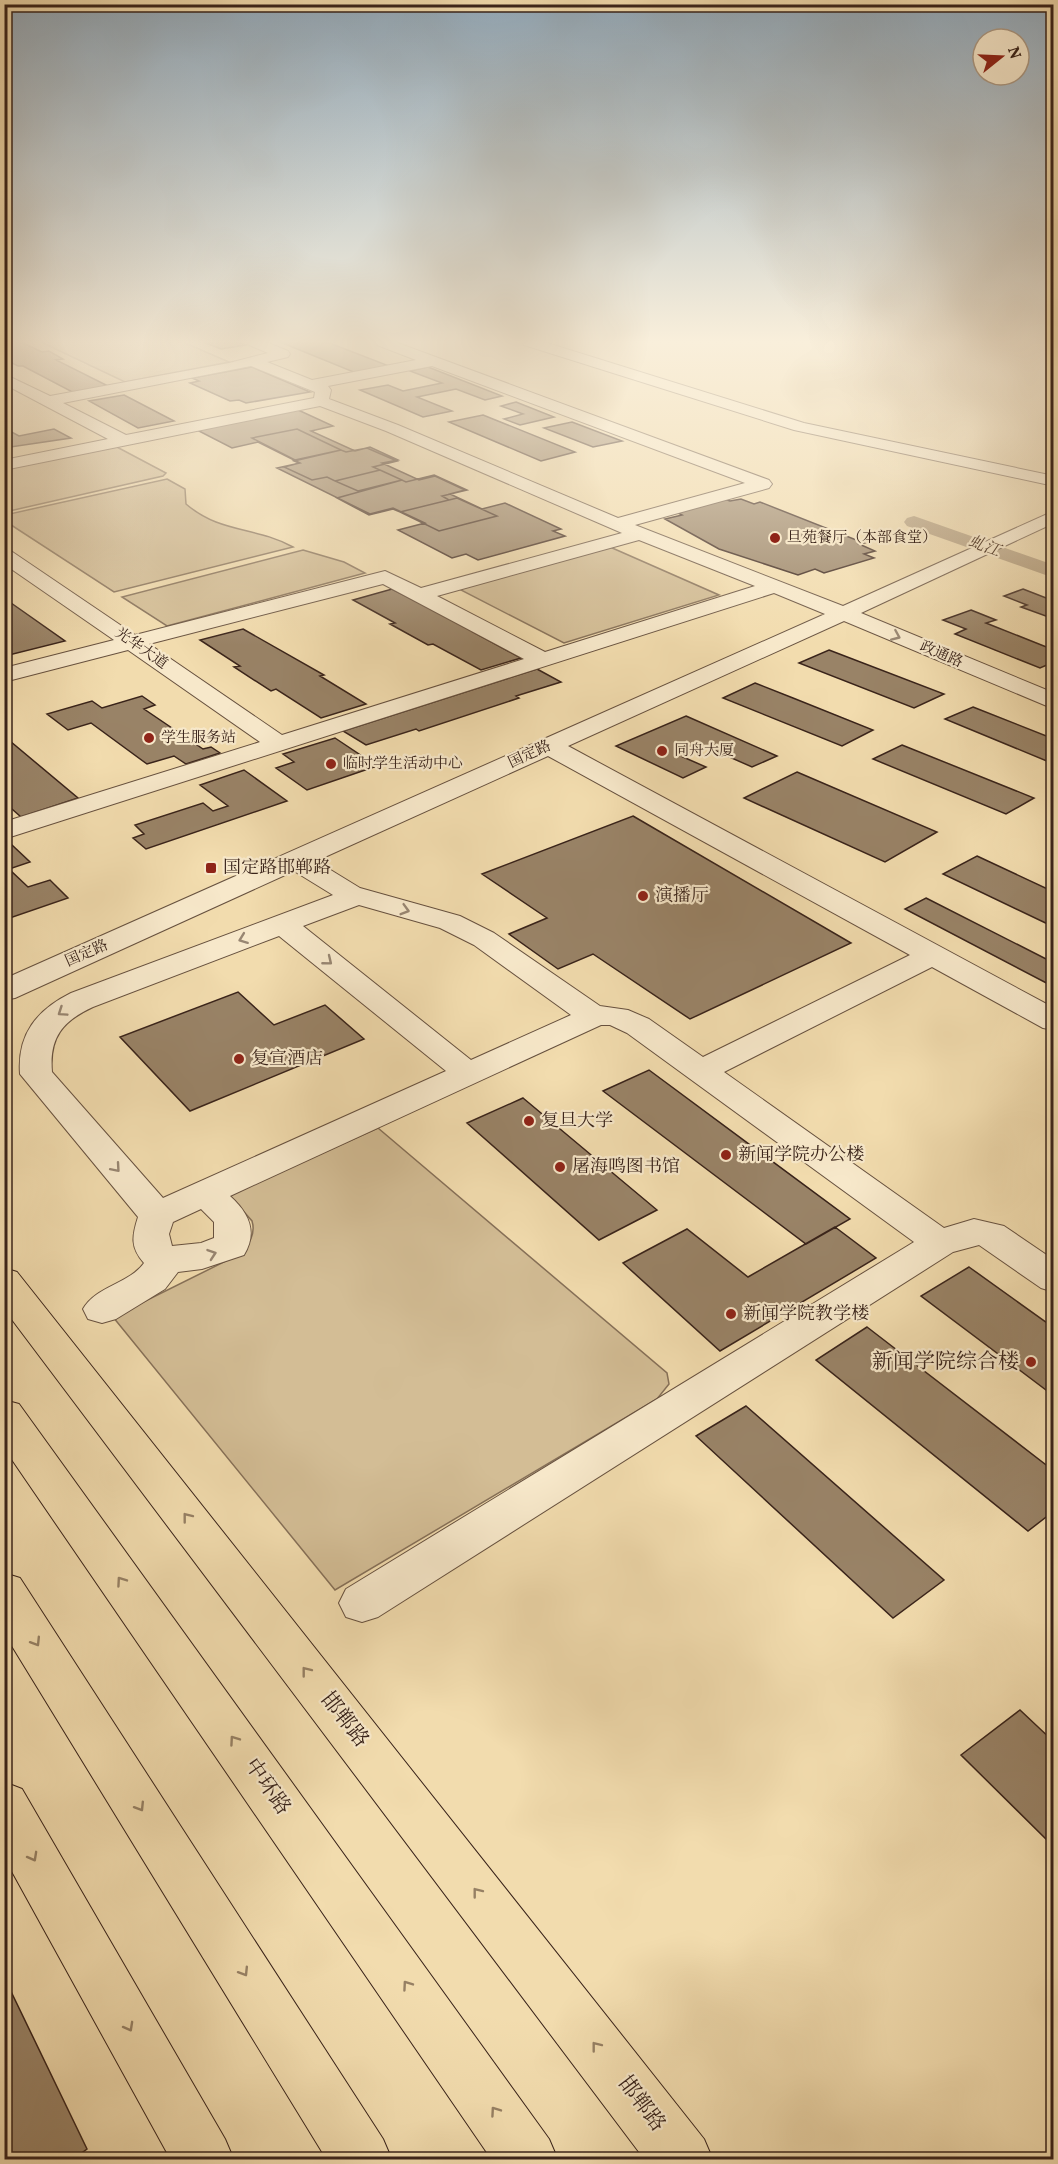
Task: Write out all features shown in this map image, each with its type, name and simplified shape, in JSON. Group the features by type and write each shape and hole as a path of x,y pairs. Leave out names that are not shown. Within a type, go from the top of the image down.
{"main road":[{"name":"邯郸路","path":"4,1281 683,2160"},
{"name":"中环路","path":"4,1415 441,2033 528,2160"},
{"path":"4,1592 350,2139"},
{"path":"4,1806 204,2160"}],"street":[{"path":"4,465 108,443"},
{"name":"政通路","path":"426,443 640,534 836,611 1053,702"},
{"path":"616,524 763,483 656,443"},
{"path":"875,443 1053,481"},
{"name":"国定路","path":"996,537 1053,505"},
{"name":"国定路","path":"4,992 549,746 836,611 926,566 1053,516"},
{"path":"419,595 640,534"},
{"name":"光华大道","path":"5,556 278,743"},
{"path":"4,675 385,577 541,660"},
{"path":"4,831 773,587"},
{"name":"国定路","path":"4,974 836,611"},
{"path":"549,746 1053,1021"},
{"path":"295,860 336,886 357,896 450,922 484,939 594,1016"},
{"path":"157,1215 36,1074 34,1065 43,1035 52,1018 82,1000 357,896"},
{"path":"282,924 468,1073"},
{"path":"700,1071 933,955"},
{"path":"205,1193 232,1219 236,1232 231,1246 212,1255 188,1260 167,1260 154,1252 150,1242 150,1230 157,1215 205,1193 468,1073 594,1016 606,1014 618,1016 638,1026 940,1243"},
{"path":"363,1603 940,1243 974,1231 991,1234 1053,1279"},
{"path":"102,1309 152,1280 167,1260"}],"shaded area":[{"path":"115,446 166,473 163,476 5,512 4,469"},
{"path":"167,479 185,489 186,504 199,514 225,525 279,540 293,547 114,592 5,521 5,515"},
{"path":"610,547 719,595 564,643 459,589"},
{"path":"303,550 344,562 365,573 167,626 122,597"},
{"path":"378,1128 667,1373 669,1384 657,1399 335,1590 113,1317 240,1254 251,1239 253,1226 252,1221 229,1195"}],"building":[{"path":"4,443 38,443 4,448"},
{"path":"222,443 254,443 232,448"},
{"path":"260,443 337,443 355,451 370,447 398,460 382,463 419,480 435,476 465,490 450,494 482,509 505,503 561,529 553,531 565,536 478,560 466,554 452,558 398,530 425,523 393,508 370,514 277,468 300,463"},
{"path":"262,443 326,443 341,450 295,460"},
{"path":"499,443 553,443 575,452 541,461"},
{"path":"583,443 612,443 593,447"},
{"path":"367,448 397,461 373,467 380,470 335,481 327,477 312,480 284,467 299,463 294,461 341,450 346,452"},
{"path":"380,470 402,480 358,491 335,481"},
{"path":"434,475 467,490 442,496 449,500 400,512 393,509 369,515 337,498 402,480 406,482"},
{"path":"457,498 497,516 439,531 400,512"},
{"name":"旦苑餐厅（本部食堂）","path":"724,499 730,501 741,499 754,504 760,502 864,543 859,544 875,551 864,554 874,558 824,573 815,569 798,575 719,549 665,519 682,515 676,512"},
{"path":"392,589 476,631 473,632 521,658 481,670 433,644 428,645 390,624 395,623 353,600"},
{"path":"1023,589 1054,601 1054,619 1021,607 1027,605 1004,596"},
{"path":"4,598 65,641 9,655 4,652"},
{"path":"971,610 996,620 986,623 1054,650 1054,662 1040,668 955,634 966,629 943,620"},
{"path":"243,629 324,675 320,676 366,704 321,718 276,689 271,691 234,667 240,666 200,640"},
{"path":"829,650 944,694 914,708 799,663"},
{"path":"537,669 561,682 419,731 416,729 366,745 343,731"},
{"path":"755,683 873,730 842,746 723,698"},
{"name":"学生服务站","path":"142,696 155,705 144,709 203,749 211,747 220,753 186,764 174,756 147,764 91,723 68,730 47,714 92,701 102,708"},
{"path":"973,707 1054,739 1054,764 945,719"},
{"name":"同舟大厦","path":"686,716 777,756 752,767 707,747 683,757 706,767 683,778 616,746"},
{"path":"4,736 78,798 21,817 4,802"},
{"name":"临时学生活动中心","path":"335,738 377,766 307,790 276,768 294,762 283,754"},
{"path":"902,745 1034,798 1006,814 873,759"},
{"path":"244,770 287,801 146,849 133,838 144,834 135,825 203,803 213,811 228,806 200,785"},
{"path":"797,772 937,832 885,862 744,798"},
{"name":"演播厅","path":"633,816 851,943 690,1019 593,954 558,969 509,934 547,918 482,874"},
{"path":"12,845 30,862 9,869 28,887 50,880 68,898 4,920 4,847"},
{"path":"977,856 1054,892 1054,927 943,874"},
{"path":"926,898 1054,963 1054,987 905,909"},
{"path":"238,992 274,1025 325,1005 364,1039 190,1111 120,1037"},
{"name":"新闻学院办公楼","path":"649,1070 850,1219 806,1244 603,1091"},
{"name":"屠海鸣图书馆","path":"523,1098 657,1210 599,1240 467,1123"},
{"name":"新闻学院教学楼","path":"835,1227 876,1258 720,1351 623,1263 687,1229 748,1277"},
{"name":"新闻学院综合楼","path":"969,1267 1054,1328 1054,1396 921,1296"},
{"path":"867,1327 1054,1471 1054,1511 1028,1531 816,1360"},
{"path":"746,1406 944,1580 893,1618 696,1436"},
{"path":"1020,1710 1054,1742 1054,1847 961,1755"},
{"path":"4,1977 87,2149 72,2160 4,2160"}],"waterway":[{"name":"虬江","path":"914,522 1054,572"}],"place":[{"name":"旦苑餐厅（本部食堂）","path":"775,538"},
{"name":"学生服务站","path":"149,738"},
{"name":"同舟大厦","path":"662,751"},
{"name":"临时学生活动中心","path":"331,764"},
{"name":"国定路邯郸路","path":"211,868"},
{"name":"演播厅","path":"643,896"},
{"name":"复宣酒店","path":"239,1059"},
{"name":"复旦大学","path":"529,1121"},
{"name":"新闻学院办公楼","path":"726,1155"},
{"name":"屠海鸣图书馆","path":"560,1167"},
{"name":"新闻学院教学楼","path":"731,1314"},
{"name":"新闻学院综合楼","path":"1031,1362"}]}
